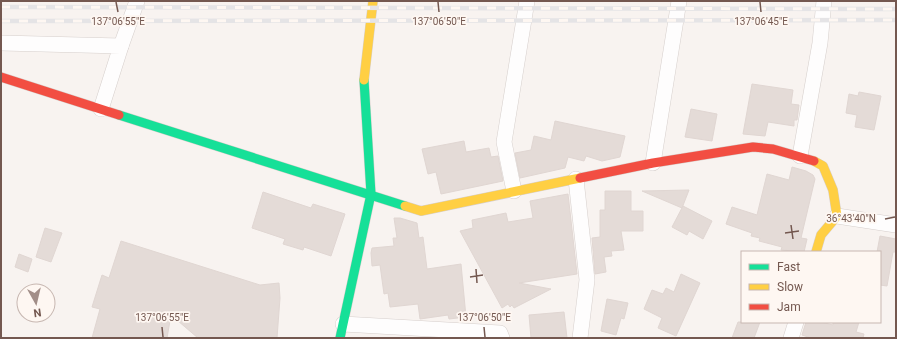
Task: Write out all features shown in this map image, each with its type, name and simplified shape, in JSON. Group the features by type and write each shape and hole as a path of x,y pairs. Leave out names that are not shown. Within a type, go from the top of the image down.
{"street":[{"path":"101,109 137,1"},
{"path":"373,1 364,74 371,194 341,331 500,333 502,338"},
{"path":"514,191 504,142 527,1"},
{"path":"653,163 679,1"},
{"path":"800,156 820,43 824,1"},
{"path":"1,43 121,46"},
{"path":"1,77 421,211 653,163 753,147 773,149 811,159 822,166 833,190 837,216"},
{"path":"576,179 587,280 580,338"},
{"path":"837,216 896,225"},
{"path":"816,251 821,234 837,216"},
{"path":"791,338 796,323"}],"building":[{"path":"752,84 793,90 791,104 799,105 797,120 794,120 794,126 768,122 765,136 743,134"},
{"path":"859,92 881,96 874,130 855,127 857,115 846,113 849,94 858,96"},
{"path":"691,109 717,114 712,141 685,137"},
{"path":"555,121 625,136 620,157 602,161 586,156 584,161 568,157 565,168 520,178 515,153 531,150 534,136 551,140"},
{"path":"464,141 466,152 489,148 491,157 498,156 503,181 441,194 436,172 428,174 422,149"},
{"path":"792,167 806,171 813,175 815,179 801,238 807,239 804,251 781,250 782,247 759,241 760,238 751,236 752,233 726,224 732,207 757,215 767,174 789,180"},
{"path":"689,190 682,208 642,191"},
{"path":"605,191 631,191 631,211 643,211 643,231 621,231 624,250 611,251 612,256 604,257 606,272 595,274 592,238 600,237 600,210 605,210"},
{"path":"263,192 311,208 313,204 345,214 331,256 304,247 303,250 283,244 285,239 252,228"},
{"path":"568,194 577,274 519,283 551,289 514,308 512,305 510,307 508,304 502,308 460,231 473,228 472,220 506,213 508,222 533,218 530,201"},
{"path":"683,206 712,221 703,239 689,231 687,235 672,227"},
{"path":"394,218 400,218 417,223 419,238 423,237 427,269 461,264 466,317 449,319 448,315 420,319 418,304 390,307 388,293 384,294 380,265 372,266 371,253 372,248 394,246 393,238 397,238"},
{"path":"45,228 62,233 51,262 36,257"},
{"path":"880,236 896,239 896,252 893,252 887,286 881,285 881,251 877,251"},
{"path":"121,241 260,285 279,283 280,298 277,338 198,338 171,315 167,338 92,338 100,309 92,307 102,275 109,278"},
{"path":"19,254 32,259 28,272 15,267"},
{"path":"681,274 700,283 676,336 658,328 662,318 644,309 652,290 663,294 666,288 674,292"},
{"path":"607,299 628,303 624,319 621,318 616,335 601,331"},
{"path":"564,312 567,338 531,338 529,315"},
{"path":"738,322 760,323 754,338 732,338"},
{"path":"806,323 825,323 833,325 833,323 859,323 856,332 864,334 863,338 811,338 802,335"}],"railway":[{"path":"1,7 896,9"},
{"path":"1,21 896,20"}],"traffic: fast":[{"path":"340,338 371,194 364,80"},
{"path":"119,115 405,206"}],"traffic: slow":[{"path":"364,80 373,1"},
{"path":"814,161 823,166 833,190 837,216 821,235 816,251"},
{"path":"405,206 421,211 580,178"}],"traffic: jam":[{"path":"1,77 119,115"},
{"path":"580,178 653,163 753,147 773,149 814,161"}]}
